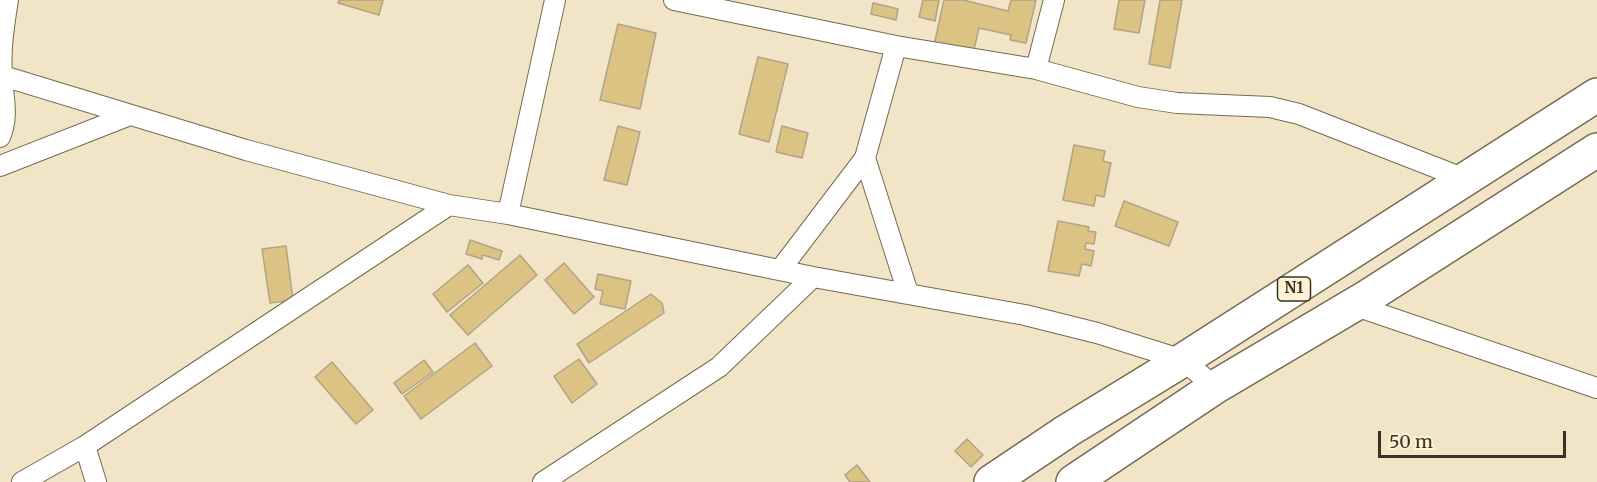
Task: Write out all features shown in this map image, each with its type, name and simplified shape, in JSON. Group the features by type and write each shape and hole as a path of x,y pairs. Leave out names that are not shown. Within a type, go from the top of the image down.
{"highway":[{"name":"N1","path":"991,482 1067,431 1183,360 1597,95"},
{"path":"1073,482 1215,387 1353,305 1597,150"}],"street":[{"path":"0,137 4,126 6,102 1,75 3,30 8,0"},
{"path":"508,214 555,0"},
{"path":"674,0 896,46 1036,69 1138,97 1177,103 1270,107 1299,114 1465,179"},
{"path":"1036,69 1054,0"},
{"path":"780,270 865,158 896,46"},
{"path":"1,75 246,150 449,205 508,214 813,277 1025,315 1097,333 1183,360 1215,387"},
{"path":"0,166 130,114"},
{"path":"865,158 908,293"},
{"path":"22,482 85,446 449,205"},
{"path":"543,482 718,367 813,277"},
{"path":"1353,305 1597,388"},
{"path":"85,446 96,482"}],"building":[{"path":"339,0 383,0 379,15 338,3"},
{"path":"923,0 939,0 935,21 919,17"},
{"path":"944,0 963,0 1008,11 1011,0 1036,0 1026,43 1010,40 1011,35 979,28 973,54 934,45"},
{"path":"1119,0 1145,0 1139,33 1114,29"},
{"path":"1160,0 1182,0 1170,68 1149,64"},
{"path":"873,3 898,9 896,20 871,14"},
{"path":"618,24 656,33 640,109 600,100"},
{"path":"758,57 788,64 769,142 739,134"},
{"path":"618,126 640,132 627,185 604,180"},
{"path":"782,126 808,133 802,158 776,152"},
{"path":"1074,145 1105,151 1103,161 1111,163 1104,197 1096,195 1094,206 1063,200"},
{"path":"1124,201 1178,222 1169,246 1115,226"},
{"path":"1058,221 1089,227 1088,231 1096,232 1094,244 1086,243 1085,249 1094,251 1091,266 1082,264 1079,276 1048,271"},
{"path":"470,240 502,251 499,260 483,255 482,259 466,254"},
{"path":"286,246 293,300 270,303 262,249"},
{"path":"520,255 537,275 468,335 450,315"},
{"path":"564,263 594,297 574,314 545,280"},
{"path":"468,265 483,283 447,312 433,294"},
{"path":"598,274 631,281 625,309 600,304 603,291 595,289"},
{"path":"651,294 662,303 664,313 589,363 577,344"},
{"path":"475,343 492,366 421,419 404,396"},
{"path":"579,359 597,384 572,403 554,376"},
{"path":"424,360 433,372 402,394 394,383"},
{"path":"332,362 373,410 356,424 315,377"},
{"path":"967,439 983,455 971,467 955,451"},
{"path":"857,465 870,482 850,482 845,475"}]}
